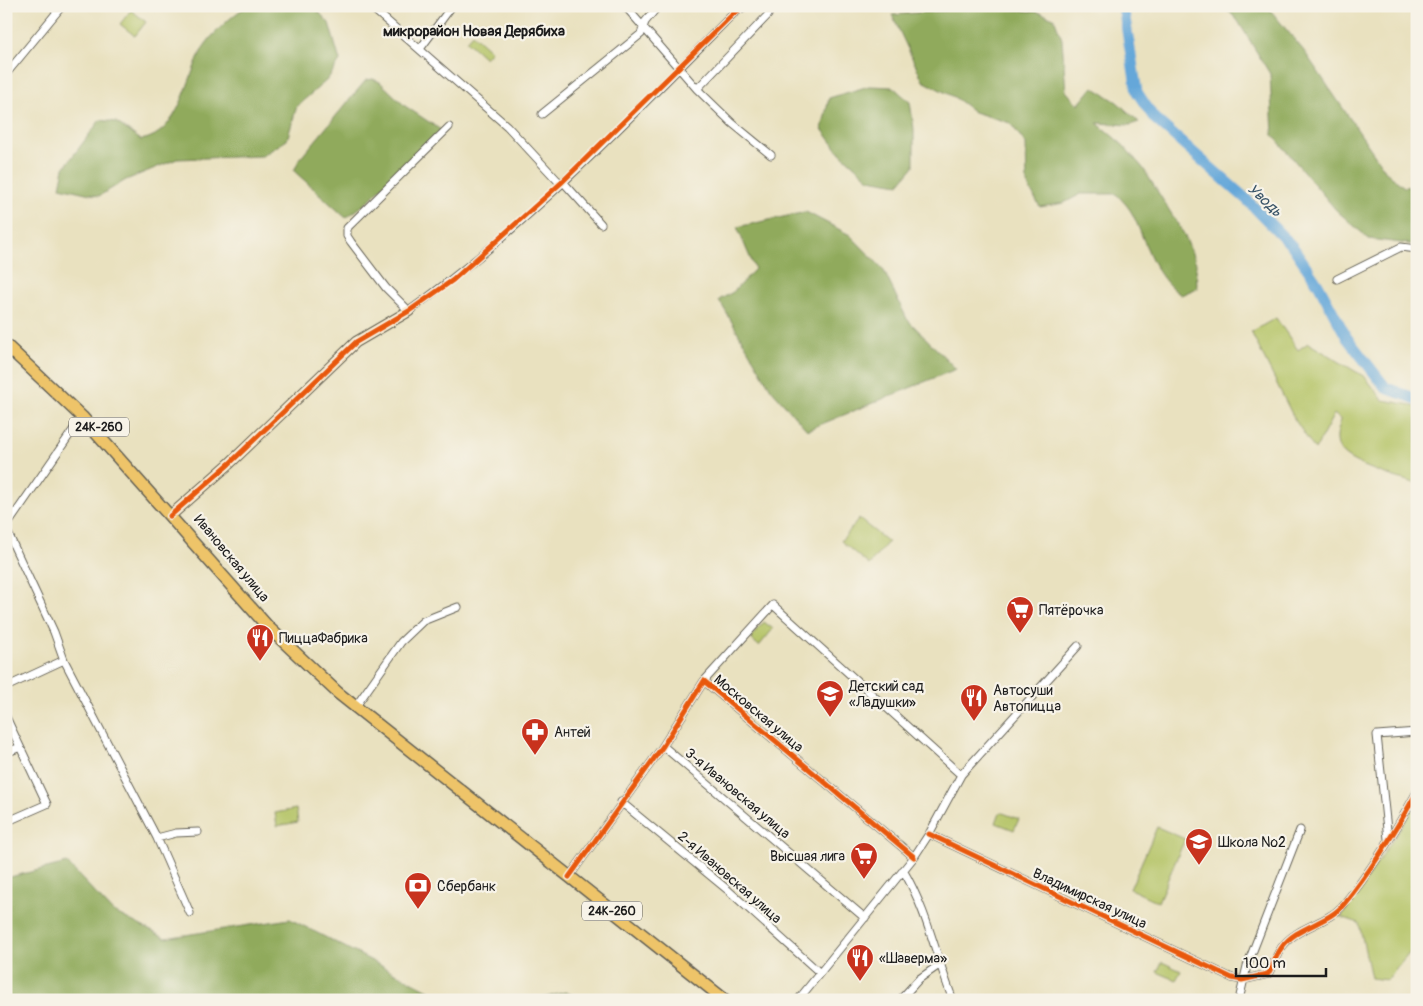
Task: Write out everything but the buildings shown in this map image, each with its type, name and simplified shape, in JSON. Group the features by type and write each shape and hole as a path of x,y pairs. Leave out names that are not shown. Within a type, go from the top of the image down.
{"main road":[{"name":"Ивановская улица","path":"6,341 97,424 285,645 342,697 378,724"},
{"name":"24К-260","path":"6,345 82,417"},
{"name":"Ивановская улица","path":"82,417 173,514 262,617 356,706 724,1000"}],"street":[{"path":"6,74 62,6"},
{"path":"370,6 507,126 561,183 565,184 601,224"},
{"path":"420,50 452,6"},
{"path":"625,6 678,70 732,124 771,155"},
{"path":"542,114 641,34 645,22 658,6"},
{"path":"173,514 229,464 356,342 410,311 453,280 561,183 733,14 744,6"},
{"path":"697,89 768,15"},
{"path":"410,311 386,288 351,242 347,236 347,228 449,127"},
{"path":"1337,279 1401,247 1417,249"},
{"path":"82,417 6,528 54,632 64,660 157,838 190,913"},
{"path":"704,681 773,605 961,775"},
{"path":"356,706 401,642 423,621 458,607"},
{"path":"798,1000 914,857 929,834 961,775 1078,646"},
{"path":"6,687 64,660"},
{"name":"Московская улица","path":"569,877 663,746 704,681 914,857"},
{"path":"6,717 47,804 6,822"},
{"path":"1388,841 1377,735 1417,732"},
{"name":"3-я Ивановская улица","path":"663,746 865,918"},
{"path":"6,753 20,747"},
{"path":"1242,980 1268,974 1282,946 1299,932 1327,919 1344,906 1388,841 1417,792"},
{"name":"2-я Ивановская улица","path":"621,802 730,891 820,973"},
{"path":"1239,1000 1242,980 1300,830"},
{"path":"157,838 198,832"},
{"name":"Владимирская улица","path":"929,834 1232,978 1242,980"},
{"path":"903,870 921,906 939,965 953,1000"},
{"path":"900,1000 919,979 939,965"}],"green space":[{"path":"248,6 313,6 329,23 340,61 327,80 297,106 287,140 262,156 177,159 126,180 99,196 60,187 64,168 100,120 116,122 141,140 154,135 165,127 181,103 203,48 224,24"},
{"path":"1224,6 1267,6 1304,51 1387,173 1404,187 1417,186 1417,245 1369,239 1336,210 1273,135 1270,74 1238,21"},
{"path":"987,7 1038,12 1054,18 1062,39 1066,91 1078,105 1093,87 1117,102 1139,122 1130,125 1097,123 1123,145 1143,168 1184,234 1196,263 1197,288 1181,295 1164,279 1152,259 1131,212 1116,194 1081,194 1064,203 1040,207 1027,184 1026,144 1010,123 974,112 954,97 923,81 892,15"},
{"path":"131,10 146,22 135,36 120,24"},
{"path":"472,34 491,51 485,58 466,41"},
{"path":"373,79 380,82 405,106 441,130 365,204 346,218 294,171 299,160 366,80"},
{"path":"869,86 893,87 910,102 914,129 914,166 899,184 869,179 840,153 822,129 829,98"},
{"path":"806,212 850,235 883,269 907,319 956,369 807,430 771,389 719,300 733,292 755,269 737,227"},
{"path":"1276,318 1298,350 1308,343 1365,377 1383,400 1417,406 1417,484 1364,466 1345,456 1337,442 1341,420 1334,414 1315,450 1295,420 1251,332"},
{"path":"859,519 888,542 869,565 841,541"},
{"path":"764,622 773,629 759,646 750,638"},
{"path":"1417,803 1417,944 1387,980 1371,978 1359,923 1341,917"},
{"path":"296,809 298,822 277,826 275,813"},
{"path":"1000,812 1019,819 1014,830 996,823"},
{"path":"1157,827 1185,839 1158,902 1130,889"},
{"path":"67,863 112,911 165,938 290,919 448,1000 6,1000 6,878"},
{"path":"1162,962 1181,971 1176,980 1157,972"},
{"path":"565,992 584,1000 537,1000"}],"waterway":[{"name":"Уводь","path":"1123,6 1137,92 1154,118 1245,198 1293,247 1318,284 1347,338 1386,388 1417,399"}],"cycle path":[{"path":"170,516 229,464 356,342 409,311 453,280 561,183 733,14 745,6"},
{"path":"569,877 663,746 704,681 914,857"},
{"path":"929,834 1232,978 1242,980 1268,974 1280,950 1288,940 1304,929 1330,916 1344,904 1383,850 1417,792"}],"place":[{"name":"Пятёрочка","path":"1020,634"},
{"name":"ПиццаФабрика","path":"260,662"},
{"name":"Детский сад «Ладушки»","path":"830,718"},
{"name":"Автосуши Автопицца","path":"974,722"},
{"name":"Антей","path":"535,756"},
{"name":"Школа №2","path":"1199,866"},
{"name":"Высшая лига","path":"864,880"},
{"name":"Сбербанк","path":"418,910"},
{"name":"«Шаверма»","path":"860,982"}],"district":[{"name":"микрорайон Новая Дерябиха","path":"474,31"}]}
